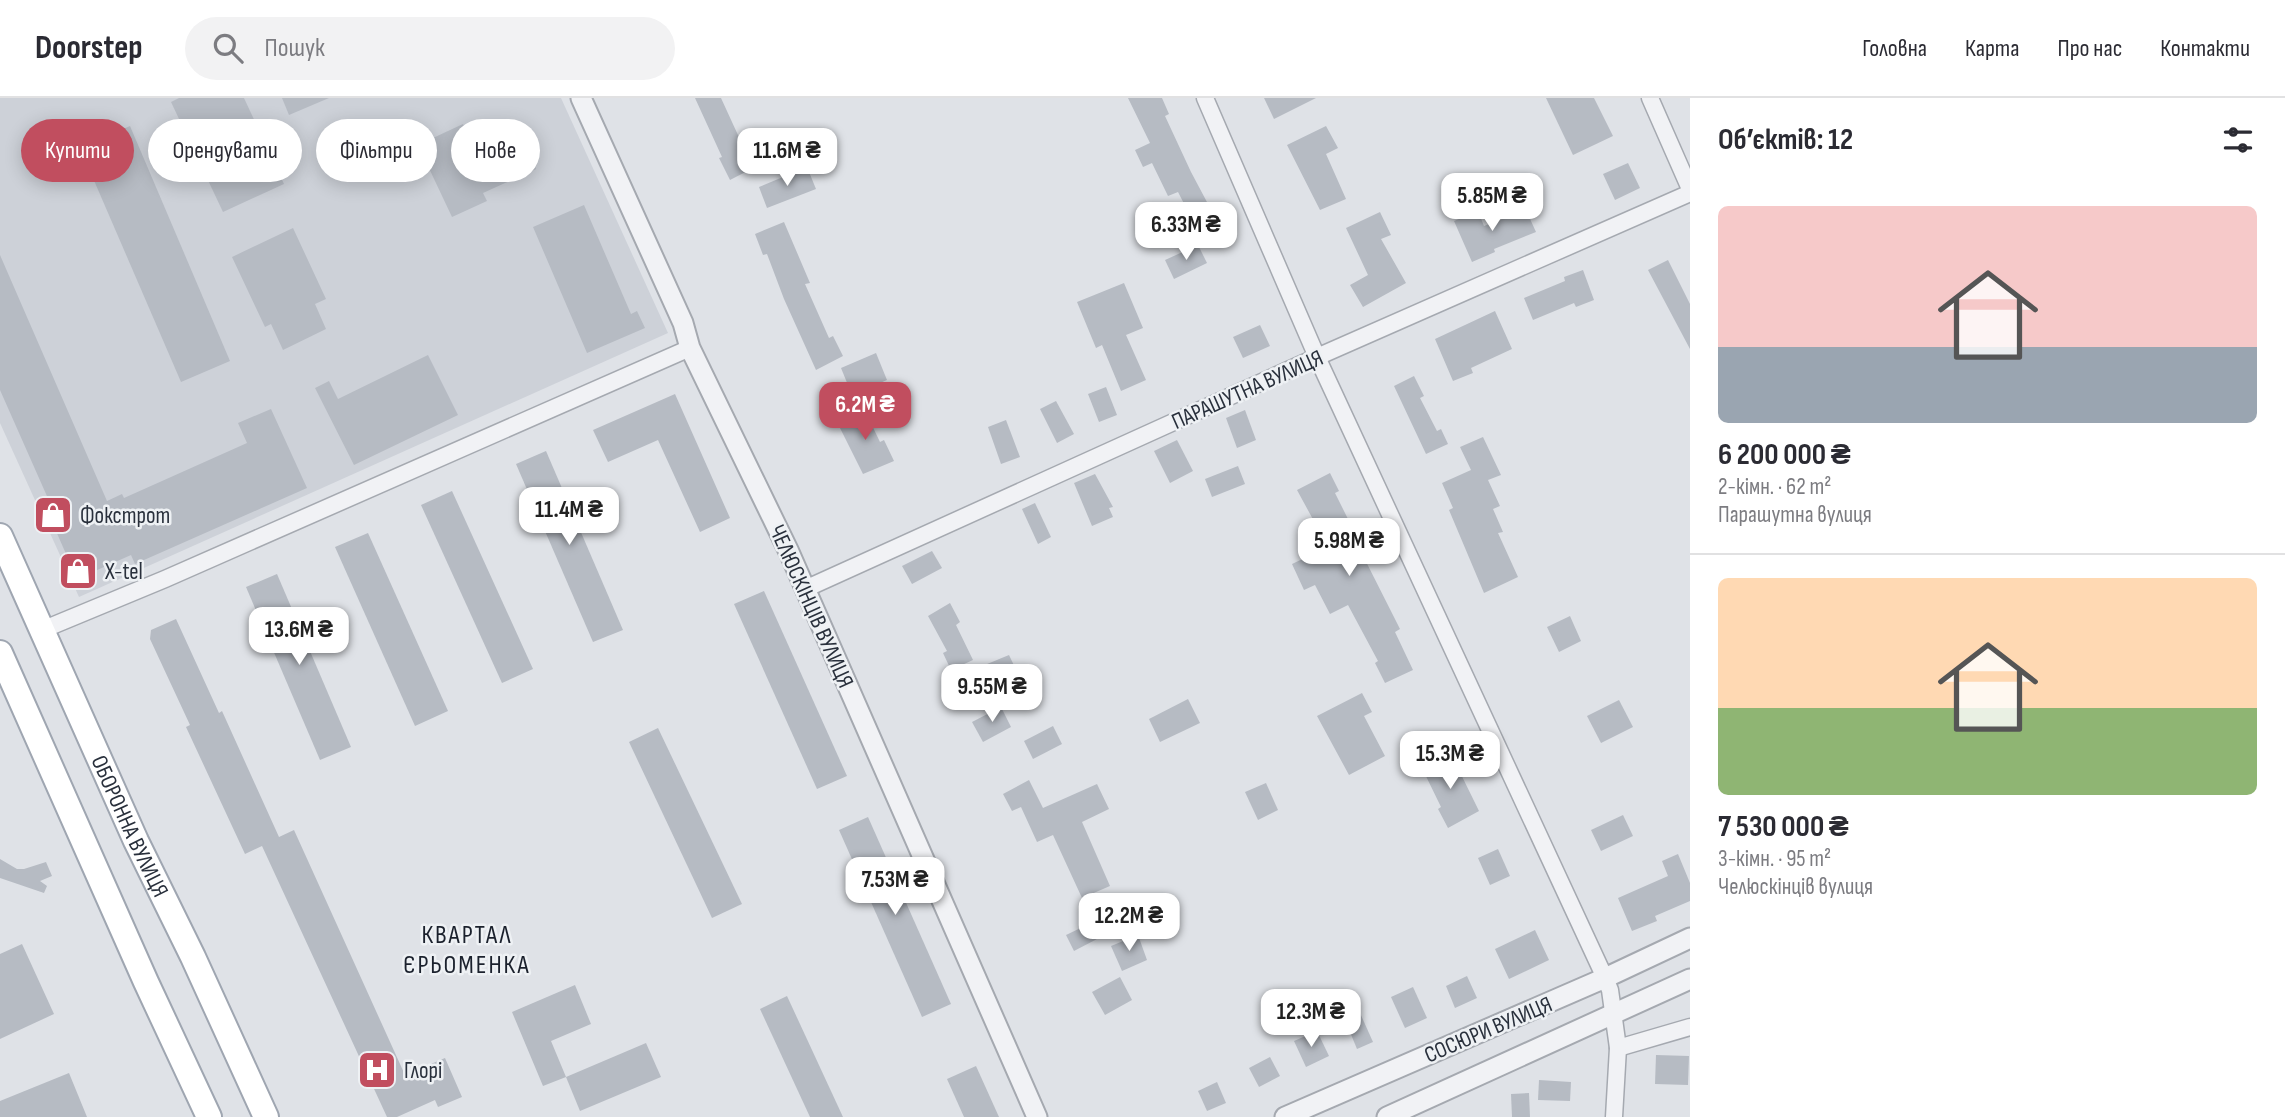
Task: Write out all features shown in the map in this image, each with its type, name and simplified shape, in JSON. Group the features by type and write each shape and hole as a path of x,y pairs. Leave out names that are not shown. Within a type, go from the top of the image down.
{"main road":[{"name":"ОБОРОННА ВУЛИЦЯ","path":"0,536 136,841 193,957 266,1117"},
{"name":"ОБОРОННА ВУЛИЦЯ","path":"0,653 209,1117"}],"street":[{"name":"ЧЕЛЮСКІНЦІВ ВУЛИЦЯ","path":"582,98 683,323 690,348 805,589 1037,1117"},
{"path":"1205,98 1317,357 1610,990 1618,1048 1614,1117"},
{"path":"1650,98 1690,191"},
{"name":"ПАРАШУТНА ВУЛИЦЯ","path":"805,589 1690,191"},
{"path":"42,630 178,574 690,348"},
{"name":"СОСЮРИ ВУЛИЦЯ","path":"1285,1117 1605,978 1690,938"},
{"name":"СОСЮРИ ВУЛИЦЯ","path":"1387,1117 1690,979"},
{"path":"1618,1048 1690,1027"}],"shaded area":[{"path":"0,98 561,98 668,333 79,597 0,423"}],"building":[{"path":"179,98 244,98 254,119 179,119 171,102"},
{"path":"282,98 329,98 289,115"},
{"path":"695,98 721,98 743,146 750,142 761,164 730,180"},
{"path":"1128,98 1162,98 1169,114 1165,116 1216,219 1197,229 1178,192 1168,196 1152,163 1143,167 1135,150 1150,143"},
{"path":"1264,98 1316,98 1274,119"},
{"path":"1546,98 1594,98 1613,136 1573,155"},
{"path":"1326,126 1338,148 1326,154 1346,199 1320,210 1287,145"},
{"path":"451,130 451,182 507,182 483,193 487,201 452,217 435,182 437,136"},
{"path":"134,135 148,168 148,182 154,182 230,361 181,382 95,182 134,182"},
{"path":"1628,163 1640,188 1615,200 1603,174"},
{"path":"807,167 816,189 767,208 759,187"},
{"path":"209,182 283,182 284,184 223,212"},
{"path":"584,205 631,314 637,311 645,328 587,353 533,227"},
{"path":"1526,210 1536,232 1494,249 1495,252 1472,262 1454,221 1478,211 1484,226"},
{"path":"1380,212 1391,235 1381,239 1406,283 1363,307 1350,285 1368,275 1346,228"},
{"path":"784,222 810,283 805,284 829,338 833,336 843,356 816,370 767,254 763,255 755,234"},
{"path":"293,228 326,299 315,304 326,329 283,350 271,324 265,327 232,257"},
{"path":"1198,245 1207,263 1174,279 1165,260"},
{"path":"0,255 107,501 122,494 124,498 247,443 238,423 271,409 307,488 135,564 131,555 77,579 45,506 50,503 0,390"},
{"path":"1668,260 1690,304 1690,349 1648,270"},
{"path":"1583,270 1594,300 1576,307 1574,303 1533,320 1524,298 1565,281 1564,277"},
{"path":"1124,283 1143,328 1126,335 1146,380 1121,391 1102,345 1096,348 1077,302"},
{"path":"1495,311 1512,349 1471,368 1473,373 1453,381 1435,339"},
{"path":"1260,325 1270,346 1243,358 1233,337"},
{"path":"876,353 887,380 852,395 841,368"},
{"path":"428,355 458,415 354,465 315,388 329,381 338,399"},
{"path":"1414,376 1424,396 1420,398 1437,431 1441,429 1448,444 1426,454 1394,386"},
{"path":"1106,387 1117,415 1099,422 1088,394"},
{"path":"675,394 730,518 700,532 658,440 608,462 593,430"},
{"path":"1056,401 1074,434 1057,443 1040,409"},
{"path":"864,409 880,442 884,440 894,461 863,474 837,422"},
{"path":"1245,410 1256,440 1237,448 1226,418"},
{"path":"1006,420 1020,457 1001,464 988,427"},
{"path":"1483,437 1501,475 1488,480 1500,506 1493,509 1503,532 1498,533 1518,577 1484,593 1449,510 1453,508 1442,483 1471,470 1460,447"},
{"path":"1177,440 1193,471 1170,483 1154,451"},
{"path":"546,451 623,630 593,642 516,464"},
{"path":"1238,466 1245,484 1212,497 1205,479"},
{"path":"1330,473 1339,491 1335,493 1351,525 1348,526 1400,629 1395,632 1413,670 1385,683 1375,663 1378,661 1348,605 1330,614 1315,585 1304,590 1292,564 1328,547 1297,490"},
{"path":"1095,474 1113,507 1109,508 1113,517 1092,526 1074,483"},
{"path":"452,491 533,669 502,683 421,505"},
{"path":"1035,503 1051,537 1038,544 1022,509"},
{"path":"368,533 448,711 415,726 335,547"},
{"path":"932,551 942,568 912,584 902,566"},
{"path":"277,574 351,747 320,760 246,587"},
{"path":"764,591 847,776 817,789 734,604"},
{"path":"950,603 960,622 956,625 973,660 951,670 943,653 947,651 928,616"},
{"path":"1570,616 1581,641 1559,652 1547,627"},
{"path":"176,619 219,713 222,711 279,837 294,830 405,1075 445,1058 462,1097 438,1107 435,1100 397,1117 387,1117 262,846 245,854 186,727 190,725 150,639 151,630"},
{"path":"1009,655 1021,680 987,695 975,669"},
{"path":"1362,693 1372,712 1364,716 1385,756 1349,775 1317,716"},
{"path":"1188,699 1200,723 1160,742 1149,719"},
{"path":"1619,700 1633,727 1601,743 1587,716"},
{"path":"1001,707 1011,727 983,742 972,722"},
{"path":"1053,726 1062,744 1033,759 1024,741"},
{"path":"658,728 742,904 712,918 629,742"},
{"path":"1451,754 1479,811 1448,828 1422,768"},
{"path":"1029,780 1043,808 1097,784 1109,809 1082,822 1110,886 1082,898 1053,835 1037,842 1021,807 1012,811 1003,794"},
{"path":"1266,783 1278,810 1258,820 1245,792"},
{"path":"1623,815 1633,836 1601,851 1591,830"},
{"path":"868,817 951,1004 922,1017 839,830"},
{"path":"1498,849 1510,876 1490,885 1478,858"},
{"path":"1678,854 1690,883 1690,901 1655,916 1657,921 1632,931 1618,898 1668,876 1662,861"},
{"path":"0,859 17,869 46,862 52,876 40,881 47,886 44,893 0,878"},
{"path":"1089,924 1097,939 1074,951 1066,935"},
{"path":"1535,930 1549,960 1509,979 1495,949"},
{"path":"1138,935 1147,960 1122,971 1111,946"},
{"path":"22,944 54,1014 0,1039 0,954"},
{"path":"1467,976 1477,998 1455,1008 1446,986"},
{"path":"1120,977 1132,1000 1105,1015 1092,992"},
{"path":"575,985 591,1024 551,1041 566,1077 543,1086 512,1012"},
{"path":"1413,987 1427,1018 1405,1028 1391,997"},
{"path":"787,996 843,1117 810,1117 760,1009"},
{"path":"1360,1013 1373,1042 1357,1049 1345,1020"},
{"path":"1317,1031 1329,1056 1306,1067 1294,1041"},
{"path":"646,1043 661,1077 580,1111 566,1077"},
{"path":"1656,1055 1689,1056 1688,1085 1655,1084"},
{"path":"1270,1057 1280,1076 1259,1087 1249,1068"},
{"path":"976,1066 999,1117 964,1117 947,1079"},
{"path":"69,1073 87,1117 0,1117 0,1101"},
{"path":"1539,1080 1571,1082 1570,1101 1538,1100"},
{"path":"1217,1082 1226,1103 1207,1111 1198,1091"},
{"path":"1529,1093 1530,1117 1512,1117 1511,1094"}],"place":[{"name":"Фокстрот","path":"53,515"},
{"name":"X-tel","path":"78,571"},
{"name":"Глорі","path":"377,1070"}],"district":[{"name":"КВАРТАЛ ЄРЬОМЕНКА","path":"467,949"}]}
